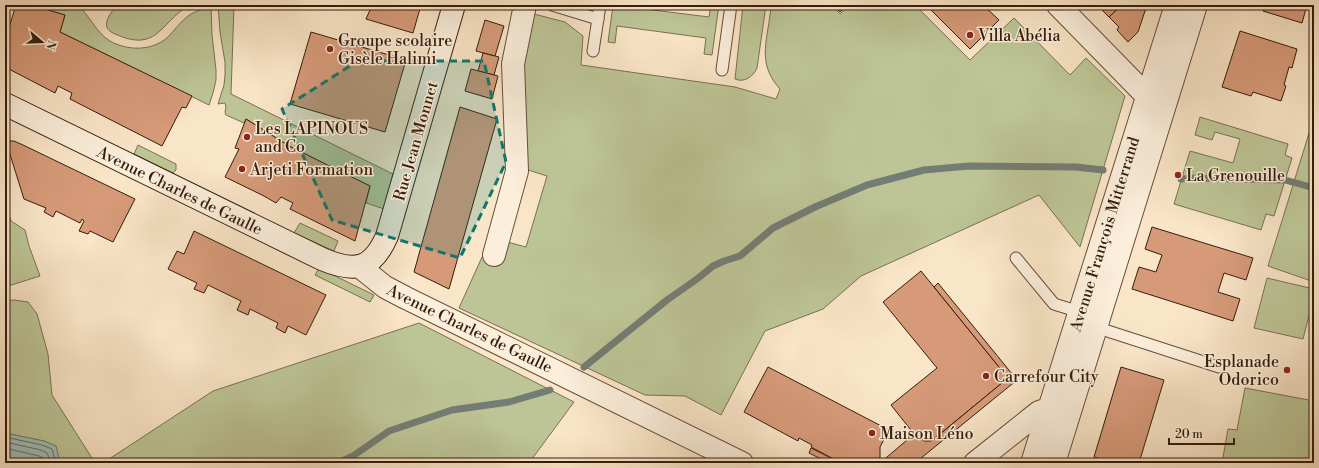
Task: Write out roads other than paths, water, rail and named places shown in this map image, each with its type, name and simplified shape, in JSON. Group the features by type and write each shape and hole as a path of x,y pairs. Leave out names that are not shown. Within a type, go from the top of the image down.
{"street":[{"name":"Rue Jean Monnet","path":"360,266 372,259 382,247 387,236 454,5"},
{"path":"494,255 517,171 513,64 524,5"},
{"path":"1058,5 1141,90 1158,95"},
{"name":"Avenue François Mitterrand","path":"1158,95 1176,5"},
{"name":"Avenue François Mitterrand","path":"1032,463 1049,408 1088,320 1158,95 1196,5"},
{"name":"Avenue Charles de Gaulle","path":"5,104 337,266 349,268 360,266 386,287 406,298 742,463"},
{"name":"Avenue François Mitterrand","path":"1054,463 1073,402 1088,320"},
{"path":"975,463 1039,412 1073,402"}],"lane":[{"path":"552,5 598,19"},
{"path":"593,51 600,5"},
{"path":"722,70 731,5"},
{"path":"1016,258 1054,304 1088,320 1219,367"}],"water":[{"path":"5,433 44,441 56,446 60,463 5,463"}],"waterway":[{"path":"584,367 667,300 713,266 740,256 773,228 815,207 867,185 924,170 969,166 1076,167 1103,170"},
{"path":"1181,179 1285,180 1314,188"},
{"path":"338,463 353,456 389,431 452,410 509,402 550,390"}],"place":[{"name":"Villa Abélia","path":"970,35"},
{"name":"Groupe scolaire Gisèle Halimi","path":"330,49"},
{"name":"Les LAPINOUS and Co","path":"247,137"},
{"name":"Arjeti Formation","path":"242,169"},
{"name":"La Grenouille","path":"1178,175"},
{"name":"Esplanade Odorico","path":"1287,370"},
{"name":"Carrefour City","path":"986,376"},
{"name":"Maison Léno","path":"872,433"}]}
